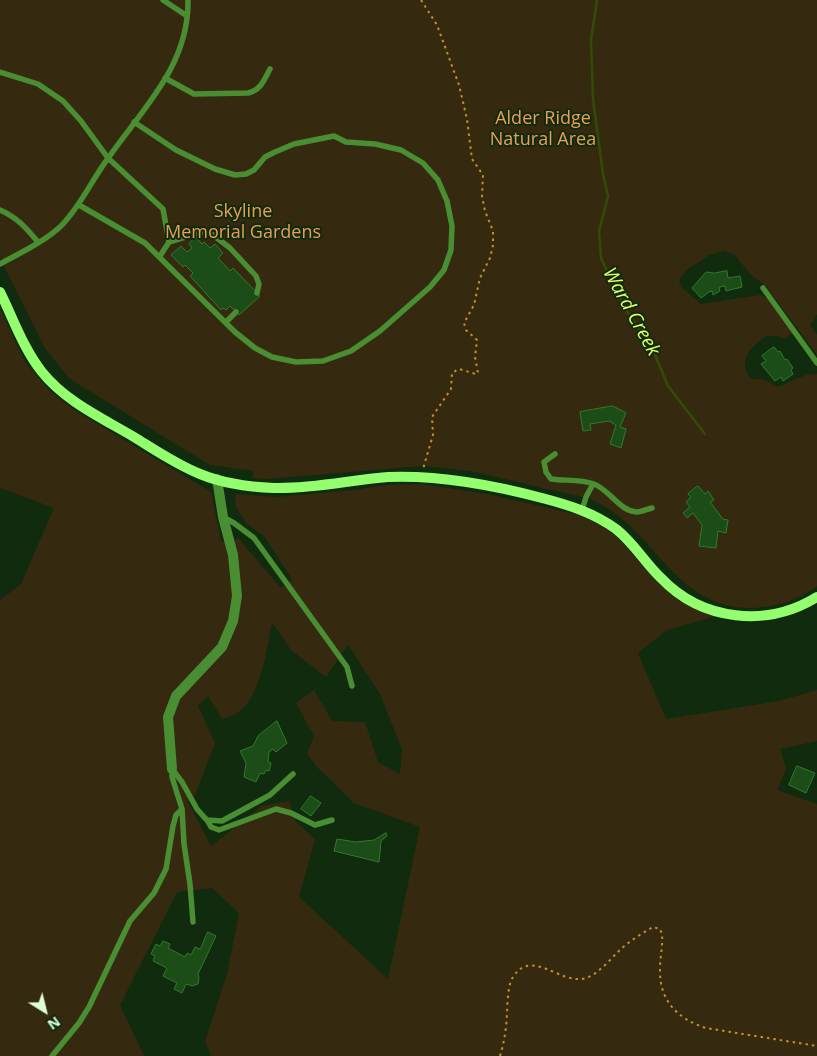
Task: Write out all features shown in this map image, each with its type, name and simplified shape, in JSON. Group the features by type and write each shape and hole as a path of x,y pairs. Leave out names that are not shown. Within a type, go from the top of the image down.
{"main road":[{"path":"0,292 32,357 41,371 64,394 201,475 253,487 276,488 301,488 386,478 452,480 481,485 542,498 598,517 622,534 672,589 701,606 719,613 743,617 766,616 783,613 817,597"}],"street":[{"path":"172,769 168,717 176,696 222,647 233,622 237,596 233,555 222,517 217,480"}],"lane":[{"path":"163,0 187,16"},
{"path":"0,264 38,242 61,225 79,205 108,158 166,78 182,46 188,0"},
{"path":"166,78 194,94 248,93 255,91 262,84 270,69"},
{"path":"0,72 38,84 63,101 81,121 108,158 163,208 169,242"},
{"path":"79,205 145,243 255,348 272,356 296,362 324,361 351,351 380,332 430,287 444,270 451,250 452,226 447,201 438,180 423,163 401,150 375,144 346,142 334,136 294,144 265,157 254,170 246,174 235,175 215,169 176,150 134,122"},
{"path":"0,210 22,224 38,242"},
{"path":"160,256 169,242 203,232 213,235 230,248 256,276 259,284 256,293"},
{"path":"763,288 817,363"},
{"path":"226,322 236,312"},
{"path":"555,454 544,462 546,472 551,479 580,480 593,484 605,490 627,508 637,512 652,508"},
{"path":"582,510 593,484"},
{"path":"222,517 234,523 254,538 346,667 352,686"},
{"path":"172,769 172,777 182,808 193,922"},
{"path":"172,769 211,828 219,830 276,809 291,813 315,825 332,820"},
{"path":"207,820 222,821 270,795 293,774"},
{"path":"52,1056 79,1023 89,1006 130,921 154,893 166,868 173,826 176,815 182,808"}],"path":[{"path":"421,0 437,25 459,85 467,119 472,159 483,175 482,196 493,231 490,258 480,278 474,305 464,323 466,330 477,340 475,358 478,372 476,374 459,369 452,373 451,388 432,417 433,435 422,478"},
{"path":"500,1056 504,1042 510,982 517,971 526,967 536,966 572,979 582,979 593,975 622,947 653,928 660,929 662,934 660,971 662,989 669,1004 690,1023 706,1028 817,1046"}],"green space":[{"path":"0,0 817,0 817,314 810,325 817,335 817,355 766,286 751,275 734,254 724,251 709,255 685,271 679,280 681,287 701,304 760,295 767,298 793,333 784,338 766,336 755,345 745,360 745,366 751,379 763,379 778,387 806,375 817,374 817,586 795,599 770,606 753,608 725,605 702,595 683,581 613,511 590,499 471,471 422,466 266,479 252,478 254,471 210,465 70,379 44,347 0,258"},
{"path":"0,308 25,362 50,391 73,409 211,492 221,541 239,539 281,588 292,579 264,536 247,524 235,506 236,494 276,497 355,490 386,485 421,484 487,494 580,515 606,528 623,543 658,583 679,599 716,616 667,630 638,653 666,719 779,701 817,690 817,741 780,749 786,769 777,790 817,804 817,1056 211,1056 205,1041 227,974 239,913 212,888 177,892 120,1005 144,1056 0,1056 0,600 21,584 54,508 0,488","holes":["272,622 291,650 326,677 348,645 380,694 402,749 400,774 378,762 365,722 332,721 314,690 296,703 314,736 307,754 318,768 354,803 420,827 388,979 299,897 315,839 296,822 289,801 262,806 211,846 188,802 195,795 215,743 198,706 208,696 222,719 238,712 247,704 262,670"]}],"building":[{"path":"196,237 202,244 204,242 210,248 215,244 223,253 218,258 230,271 233,268 260,296 239,315 230,306 226,310 223,308 221,310 190,276 193,273 185,265 183,267 171,255 181,246 187,252 192,248 189,244"},
{"path":"727,271 728,278 740,276 742,287 726,291 725,286 720,287 720,291 713,295 712,291 709,292 701,298 692,288 706,272"},
{"path":"774,347 778,352 780,351 793,368 791,370 793,374 783,381 781,377 775,381 761,364 766,361 762,356"},
{"path":"613,406 626,413 620,427 626,429 621,448 610,444 616,425 609,421 590,424 591,430 583,431 580,412"},
{"path":"698,486 705,494 708,491 714,500 710,502 723,519 728,520 726,533 718,531 716,548 699,546 702,525 693,513 687,518 683,513 690,507 686,502 691,497 688,494"},
{"path":"277,721 287,743 276,752 273,749 269,752 268,762 271,763 269,771 266,770 264,774 260,773 256,782 244,777 246,763 240,751 253,746 258,736"},
{"path":"797,766 815,773 806,793 789,785"},
{"path":"311,796 321,803 311,816 301,809"},
{"path":"386,833 387,836 381,841 379,862 334,851 337,839 356,842 374,840"},
{"path":"208,932 216,936 198,974 198,984 192,986 186,984 182,993 174,989 177,983 163,976 167,968 153,961 155,956 151,954 156,944 160,946 163,941 170,944 168,948 185,957 187,953 191,955 195,947 200,949"}],"waterway":[{"name":"Ward Creek","path":"597,0 591,40 593,99 603,174 608,196 599,231 601,258 624,307 653,350 668,386 705,434"}],"park label":[{"name":"Alder Ridge Natural Area","path":"543,129"},
{"name":"Skyline Memorial Gardens","path":"243,222"}]}
